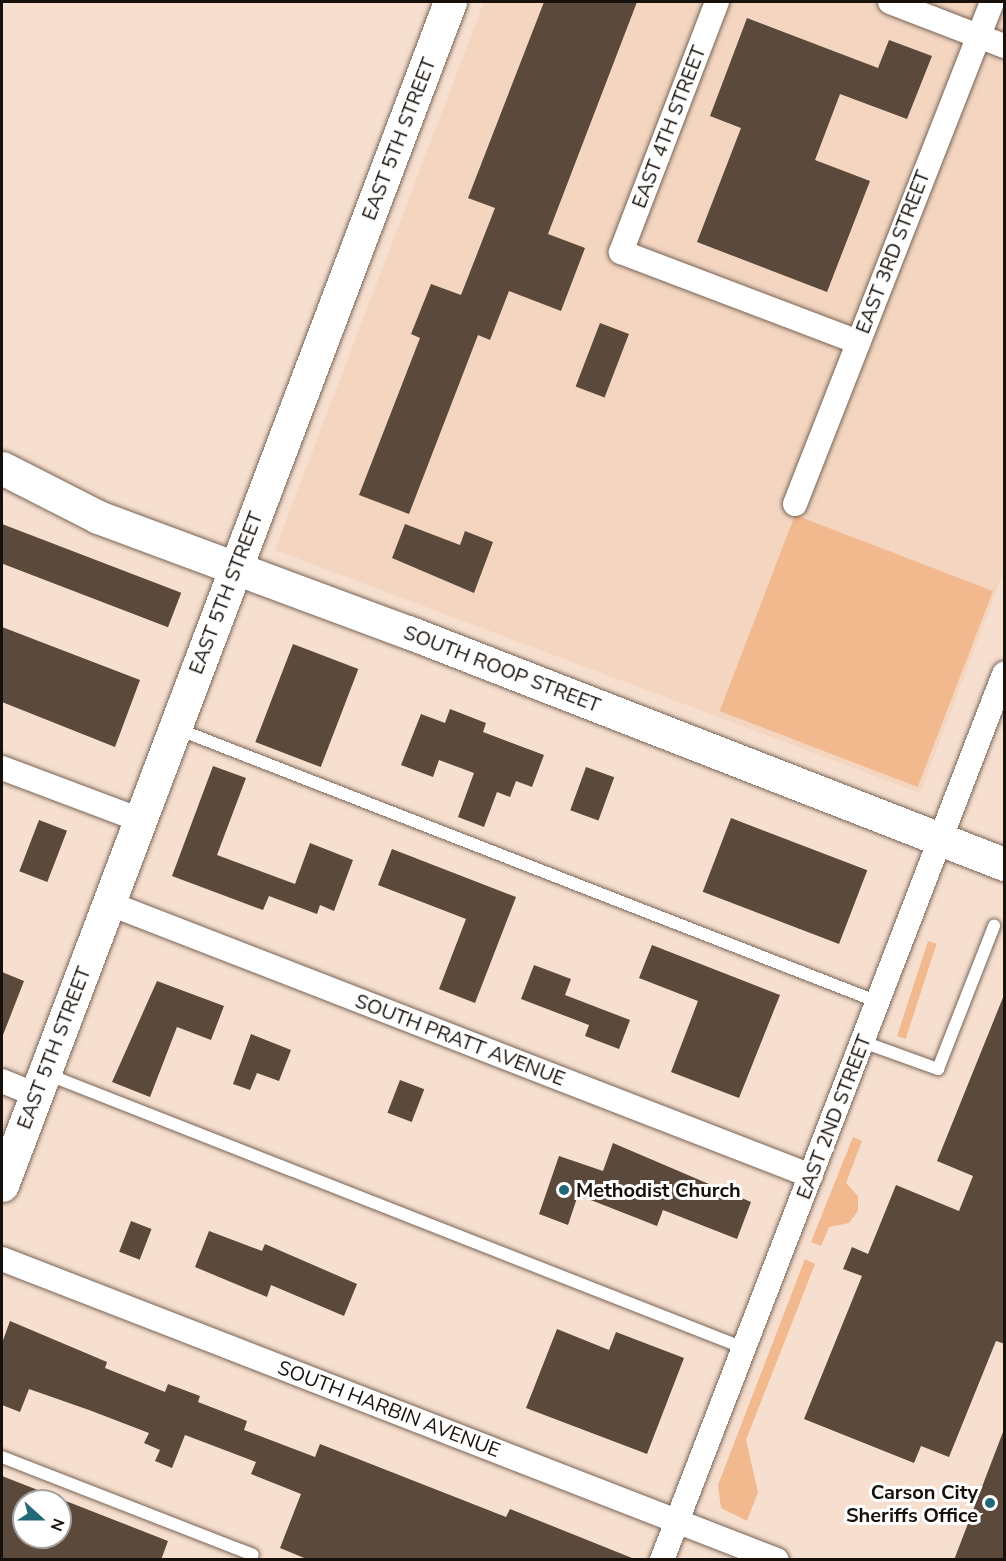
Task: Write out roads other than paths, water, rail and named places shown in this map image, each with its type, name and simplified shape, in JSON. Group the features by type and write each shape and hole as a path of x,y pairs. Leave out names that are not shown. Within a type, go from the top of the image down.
{"main road":[{"name":"EAST 5TH STREET","path":"2,1185 450,2"},
{"name":"SOUTH ROOP STREET","path":"2,468 72,507 236,567 1005,864"}],"street":[{"name":"EAST 4TH STREET","path":"717,2 621,252 858,342"},
{"path":"890,2 1005,46"},
{"name":"EAST 3RD STREET","path":"795,504 992,2"},
{"name":"EAST 2ND STREET","path":"662,1560 1005,674"},
{"path":"2,768 140,820"},
{"name":"SOUTH PRATT AVENUE","path":"108,903 811,1176"},
{"path":"2,1081 40,1084"},
{"name":"SOUTH HARBIN AVENUE","path":"2,1259 777,1560"}],"lane":[{"path":"175,728 878,1002"},
{"path":"863,1042 938,1069 994,926"},
{"path":"40,1084 744,1348"},
{"path":"2,1457 253,1555"}],"place":[{"name":"Methodist Church","path":"564,1190"},
{"name":"Carson City Sheriffs Office","path":"990,1503"}]}
